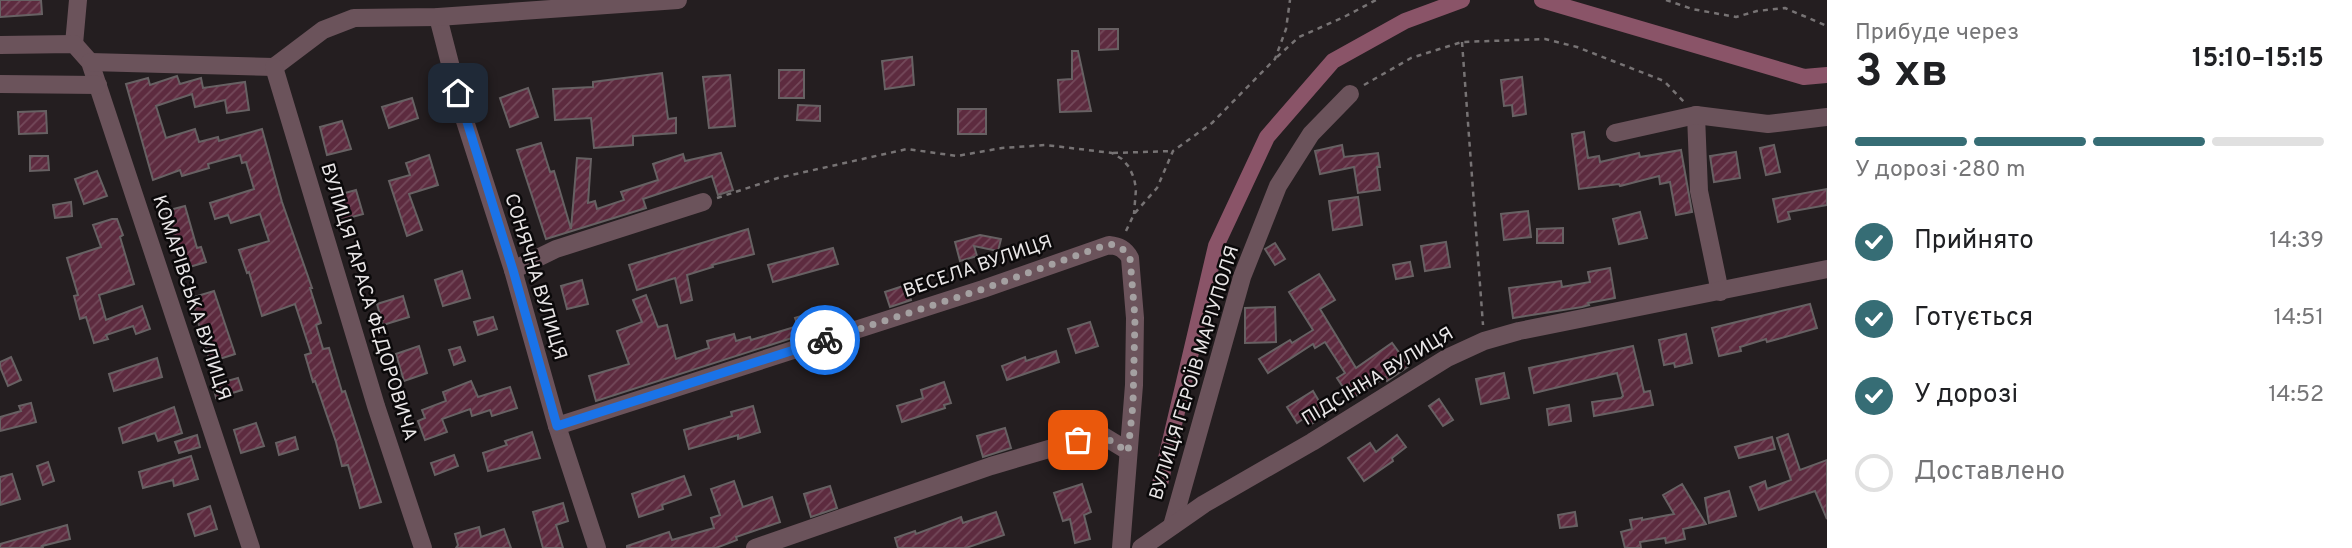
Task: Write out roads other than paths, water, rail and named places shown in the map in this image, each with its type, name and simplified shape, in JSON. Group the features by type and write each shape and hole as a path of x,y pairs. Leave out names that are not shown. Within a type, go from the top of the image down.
{"street":[{"path":"77,2 74,44 90,62 274,67 323,30 354,18 438,17 678,0"},
{"name":"СОНЯЧНА ВУЛИЦЯ","path":"438,17 464,118 513,270 557,426 597,548"},
{"path":"0,45 74,44"},
{"name":"КОМАРІВСЬКА ВУЛИЦЯ","path":"90,62 251,548"},
{"name":"ВУЛИЦЯ ТАРАСА ФЕДОРОВИЧА","path":"274,67 376,406 423,548"},
{"path":"0,84 98,85"},
{"name":"ВУЛИЦЯ ГЕРОЇВ МАРІУПОЛЯ","path":"1172,526 1242,277 1278,186 1311,134 1350,94"},
{"path":"1615,133 1696,115 1768,124 1827,117"},
{"path":"1696,115 1699,191 1720,292"},
{"path":"513,270 556,249 703,202"},
{"name":"ВЕСЕЛА ВУЛИЦЯ","path":"557,426 983,289 1109,244 1127,252 1131,264 1135,318 1133,404 1128,452"},
{"name":"ПІДСІННА ВУЛИЦЯ","path":"1141,548 1214,497 1312,442 1427,370 1484,341 1519,331 1827,269"},
{"path":"755,548 990,466 1100,434 1128,452 1121,548"}],"waterway":[{"path":"1160,484 1216,246 1267,137 1333,61 1405,21 1462,0"},
{"path":"1542,0 1804,77 1827,75"}]}
